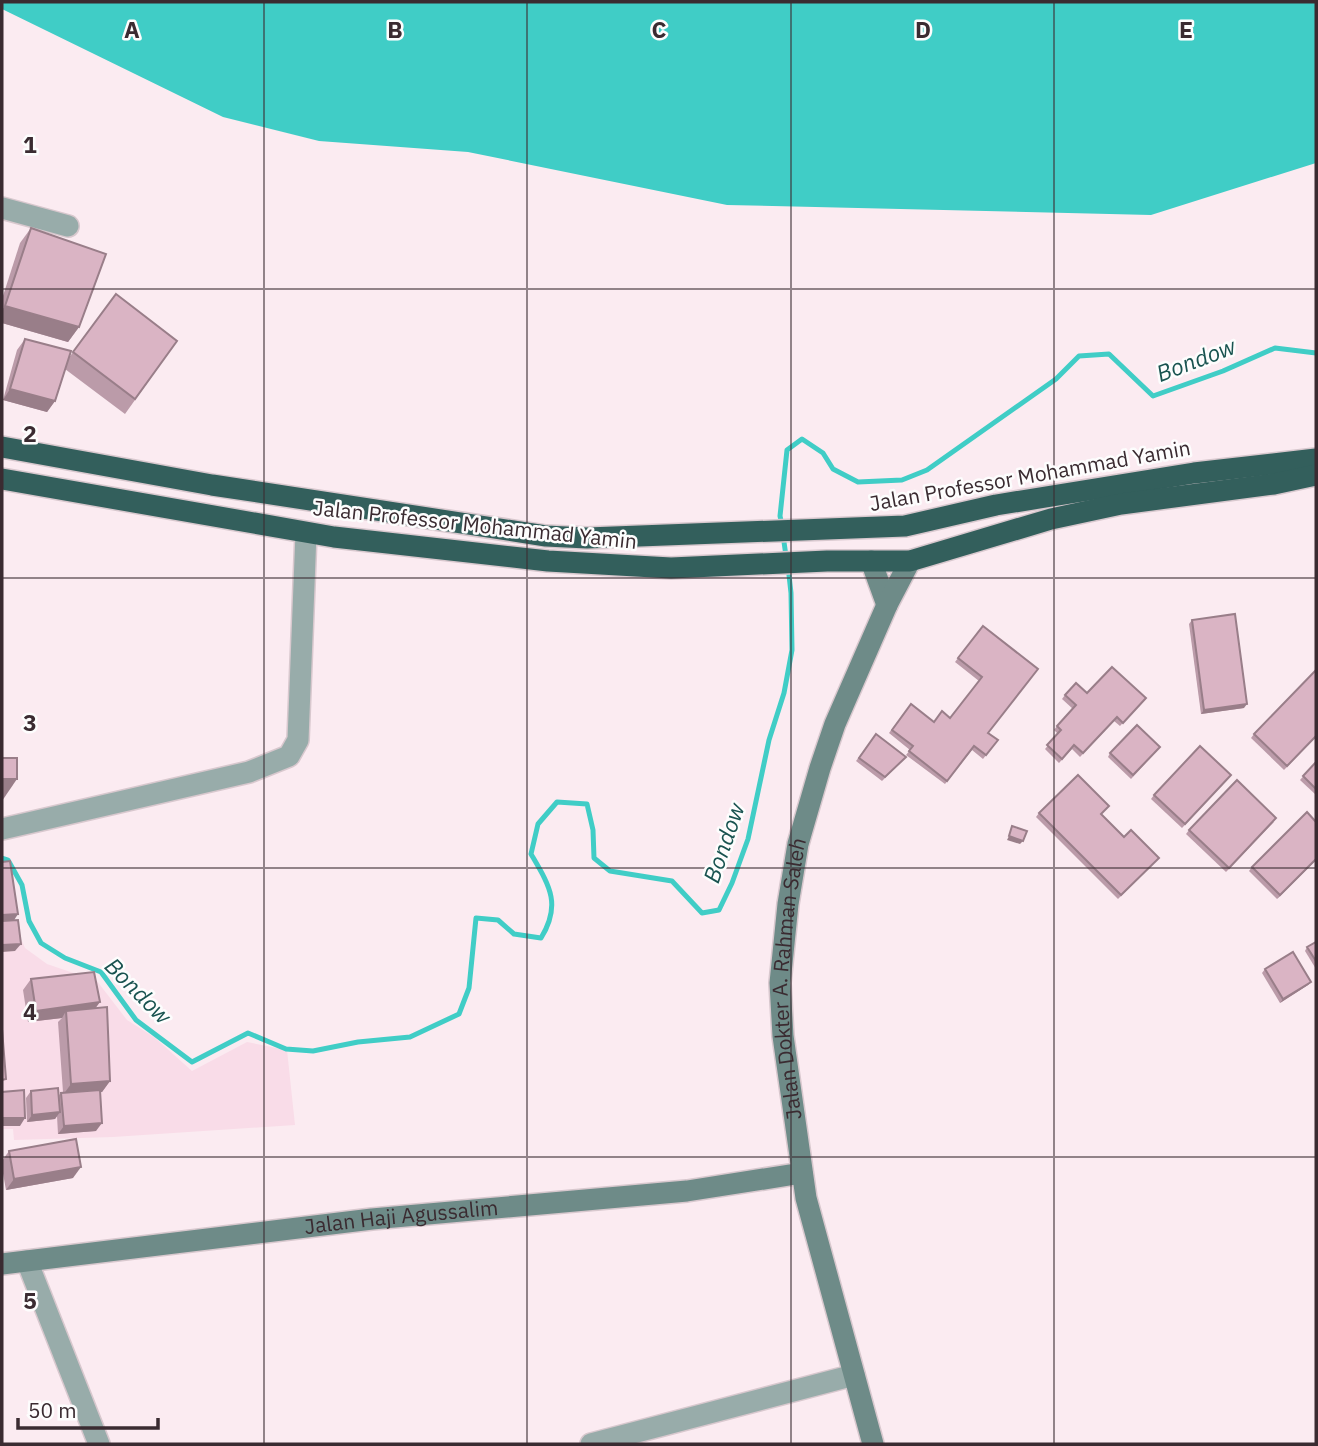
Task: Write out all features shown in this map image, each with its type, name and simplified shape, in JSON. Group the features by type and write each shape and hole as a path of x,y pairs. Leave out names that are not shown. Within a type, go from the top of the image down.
{"highway":[{"name":"Jalan Professor Mohammad Yamin","path":"2,447 212,485 546,536 587,538 831,531 905,526 996,505 1194,473 1316,459"},
{"name":"Jalan Professor Mohammad Yamin","path":"2,479 306,533 559,562 671,568 827,561 910,561 1051,519 1121,504 1274,484 1316,475"},
{"path":"209,514 212,485"}],"main road":[{"path":"871,561 887,605"},
{"name":"Jalan Dokter A. Rahman Saleh","path":"873,1444 806,1198 783,1036 780,983 798,844 820,768 835,724 887,605 910,561"},
{"name":"Jalan Haji Agussalim","path":"2,1264 372,1219 687,1191 802,1173"}],"street":[{"path":"2,208 68,226"},
{"path":"2,829 249,772 289,756 298,740 306,533"},
{"path":"27,1261 99,1444"},
{"path":"591,1444 853,1375"}],"shaded area":[{"path":"2,871 12,895 16,927 25,948 47,964 97,981 127,1020 154,1037 192,1071 247,1042 287,1050 295,1125 113,1137 14,1140 13,1129 2,1129"}],"water":[{"path":"2,2 1316,2 1316,163 1151,215 727,205 468,152 319,141 223,117 2,9"}],"building":[{"path":"31,228 106,254 79,327 5,306"},
{"path":"116,294 177,341 135,399 73,352"},
{"path":"25,339 71,351 55,401 10,389"},
{"path":"1235,614 1247,704 1204,710 1192,620"},
{"path":"983,626 1038,669 988,733 998,740 986,755 974,746 947,781 909,751 913,746 892,730 911,704 934,722 942,711 950,718 982,677 958,658"},
{"path":"1112,667 1146,698 1123,723 1117,717 1083,753 1074,745 1062,759 1047,745 1061,730 1057,726 1076,705 1065,695 1076,683 1087,693"},
{"path":"1316,670 1316,736 1287,766 1254,734"},
{"path":"1137,725 1160,747 1133,775 1110,753"},
{"path":"876,734 906,757 885,777 859,758"},
{"path":"1200,746 1231,775 1185,824 1154,795"},
{"path":"2,758 17,758 17,779 2,779"},
{"path":"1316,762 1316,789 1303,776"},
{"path":"1078,775 1109,806 1101,814 1124,837 1131,830 1159,858 1121,895 1039,813"},
{"path":"1237,780 1276,818 1229,868 1189,830"},
{"path":"1307,812 1316,822 1316,859 1280,895 1252,867"},
{"path":"1012,826 1027,831 1023,841 1009,836"},
{"path":"10,861 18,914 2,915 2,862"},
{"path":"18,920 21,944 2,945 2,921"},
{"path":"1316,942 1316,961 1307,947"},
{"path":"1293,952 1311,982 1283,999 1265,969"},
{"path":"94,972 100,1002 36,1011 31,979"},
{"path":"107,1007 110,1081 71,1084 66,1011"},
{"path":"2,1029 6,1079 2,1080"},
{"path":"58,1088 60,1112 32,1115 31,1091"},
{"path":"24,1090 25,1118 2,1118 2,1092"},
{"path":"100,1090 102,1123 64,1126 61,1093"},
{"path":"76,1139 81,1167 14,1179 9,1151"}],"waterway":[{"name":"Bondow","path":"782,525 780,516 787,450 802,439 823,453 833,469 858,482 902,480 927,470 1056,379 1079,356 1109,354 1153,396 1223,371 1275,348 1316,353"},
{"name":"Bondow","path":"783,535 786,556"},
{"name":"Bondow","path":"2,858 8,860 22,885 29,921 41,943 65,958 101,972 136,1020 192,1062 248,1033 286,1049 313,1051 358,1042 410,1037 459,1014 469,988 476,918 498,920 514,934 541,938 551,915 551,895 531,854 538,824 557,802 587,804 593,830 594,858 610,871 672,881 702,913 719,910 748,839 769,740 784,693 792,650 788,566"}]}
